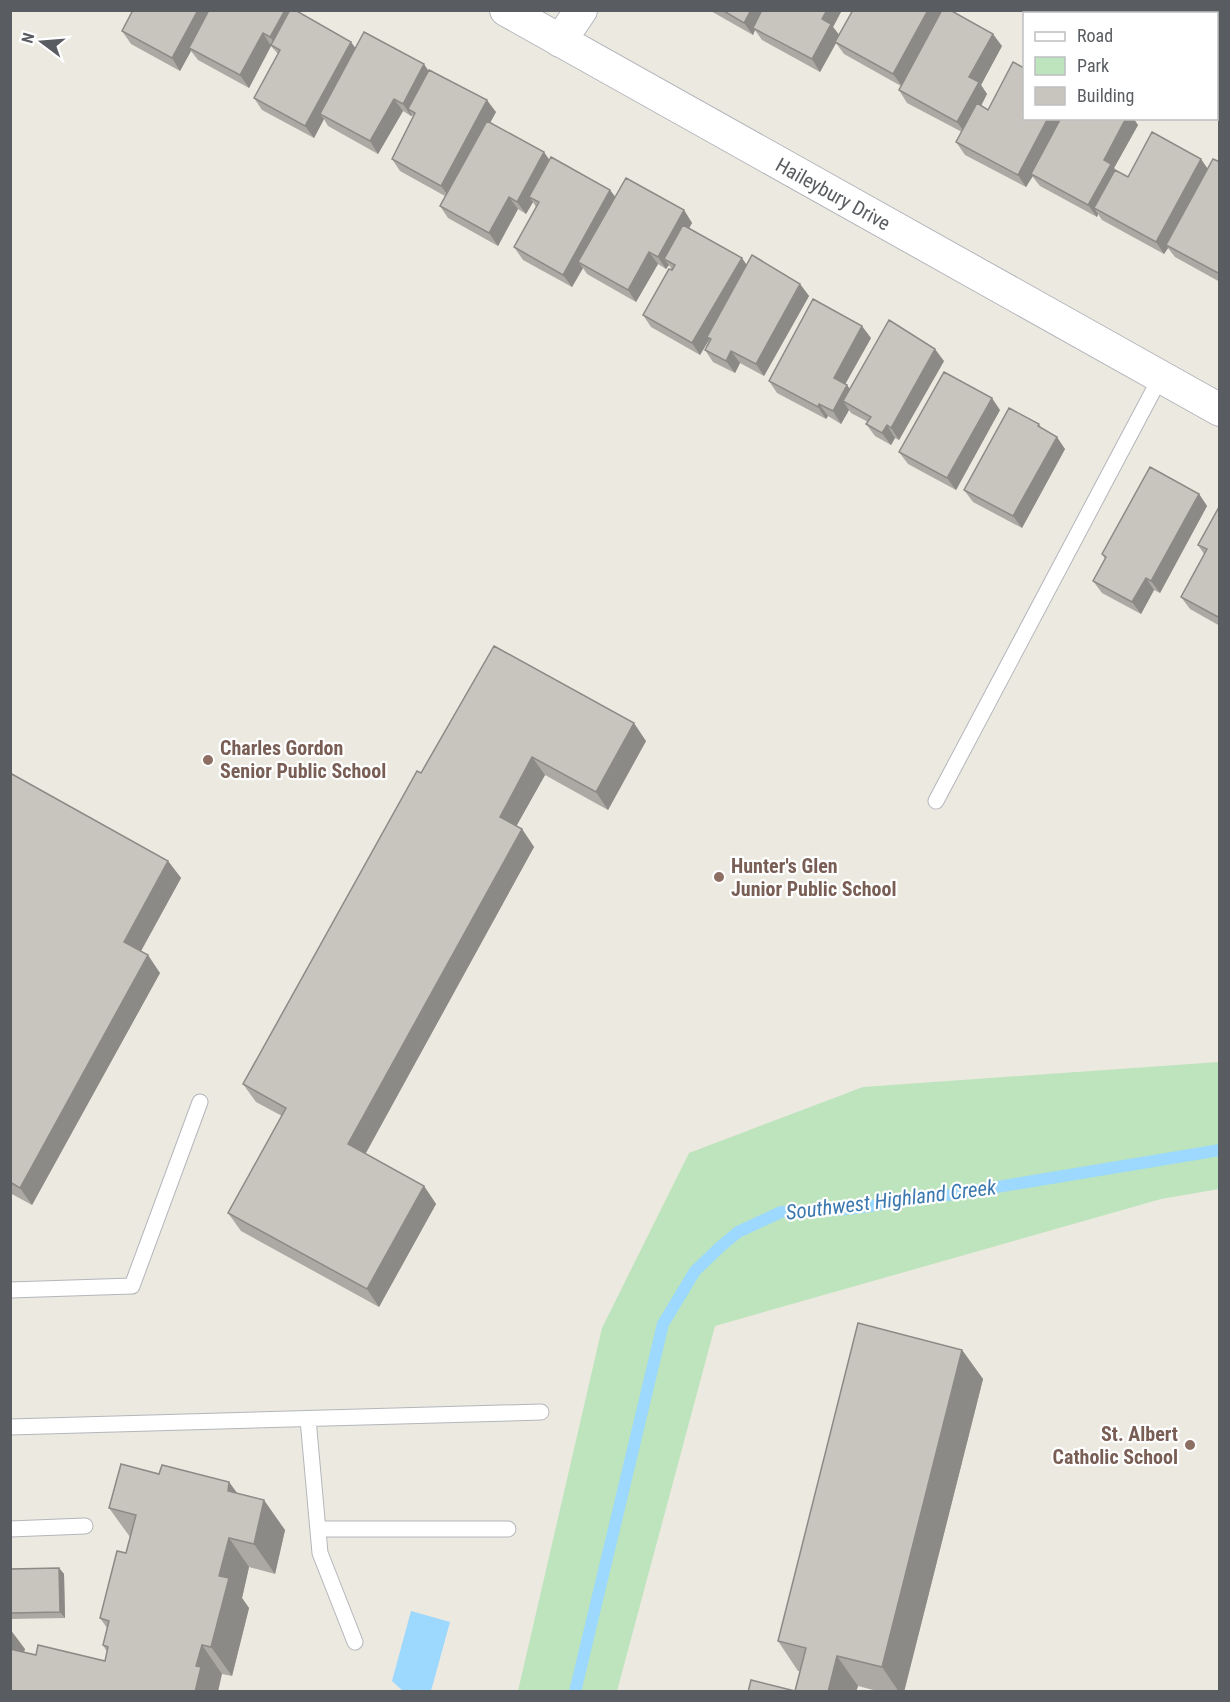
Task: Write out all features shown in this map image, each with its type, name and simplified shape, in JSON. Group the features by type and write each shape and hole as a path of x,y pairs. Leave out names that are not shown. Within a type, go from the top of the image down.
{"street":[{"name":"Haileybury Drive","path":"506,10 1220,410"},
{"path":"560,41 581,10"}],"lane":[{"path":"936,801 1160,378"},
{"path":"10,1290 132,1286 200,1102"},
{"path":"10,1427 541,1412"},
{"path":"308,1419 320,1553 355,1642"},
{"path":"10,1529 85,1526"},
{"path":"318,1529 508,1529"}],"green space":[{"path":"1219,1062 1219,1189 1161,1199 715,1326 617,1691 518,1691 602,1328 689,1153 863,1087"}],"water":[{"path":"411,1611 450,1622 431,1691 403,1691 392,1681"}],"building":[{"path":"133,10 198,10 172,58 122,31"},
{"path":"209,10 285,10 270,37 263,33 240,75 189,48"},
{"path":"290,10 295,10 351,42 305,126 254,98 280,50 271,45"},
{"path":"722,10 751,10 744,23"},
{"path":"762,10 827,10 822,19 831,24 812,59 753,28"},
{"path":"853,10 928,10 893,74 835,42"},
{"path":"942,10 950,10 993,34 969,77 979,82 957,122 899,90"},
{"path":"364,32 424,64 403,104 394,99 370,141 320,114"},
{"path":"1013,62 1023,67 1023,120 1047,120 1018,175 956,142 977,103 988,110"},
{"path":"429,70 487,100 441,186 392,159 415,113 408,109"},
{"path":"1060,120 1125,120 1104,160 1111,164 1088,205 1031,174"},
{"path":"487,121 544,152 517,202 509,197 489,233 440,206"},
{"path":"1152,132 1201,159 1156,242 1094,208 1115,170 1128,177"},
{"path":"551,157 610,190 563,275 514,247 539,202 529,197"},
{"path":"1213,159 1220,162 1220,274 1166,245"},
{"path":"626,178 684,210 658,257 649,252 628,290 578,262"},
{"path":"683,225 742,258 692,343 643,315 669,269 672,270 675,265 664,259"},
{"path":"752,255 800,284 756,364 731,351 726,361 705,350 711,339 707,337"},
{"path":"813,299 862,326 834,378 847,385 833,411 819,404 818,407 769,381"},
{"path":"889,320 935,349 891,428 887,425 882,433 866,424 871,417 843,401"},
{"path":"944,372 992,398 947,478 899,452"},
{"path":"1009,408 1039,424 1038,426 1057,437 1013,516 964,490"},
{"path":"1150,467 1199,494 1151,581 1146,578 1132,602 1093,581 1106,557 1102,554"},
{"path":"1219,507 1220,618 1181,597 1207,549 1198,545"},
{"path":"494,646 634,723 596,792 532,757 500,817 522,829 348,1144 424,1186 367,1289 228,1213 286,1108 243,1084 417,771 421,773"},
{"path":"10,773 168,861 124,942 148,955 20,1188 10,1182"},
{"path":"858,1323 962,1350 882,1667 837,1656 828,1692 748,1692 751,1680 795,1691 806,1648 778,1641"},
{"path":"121,1464 159,1474 162,1465 229,1482 228,1491 264,1500 254,1544 229,1538 219,1576 229,1578 211,1647 202,1645 196,1666 201,1667 195,1692 10,1692 10,1649 36,1655 38,1645 105,1661 108,1647 103,1645 109,1621 100,1618 117,1551 126,1553 136,1515 109,1508"},
{"path":"59,1568 60,1612 10,1613 10,1569"}],"waterway":[{"name":"Southwest Highland Creek","path":"575,1692 663,1324 695,1271 720,1247 738,1232 781,1212 849,1209 1220,1150"}],"place":[{"name":"Charles Gordon Senior Public School","path":"208,760"},
{"name":"Hunter's Glen Junior Public School","path":"719,877"},
{"name":"St. Albert Catholic School","path":"1190,1445"}]}
